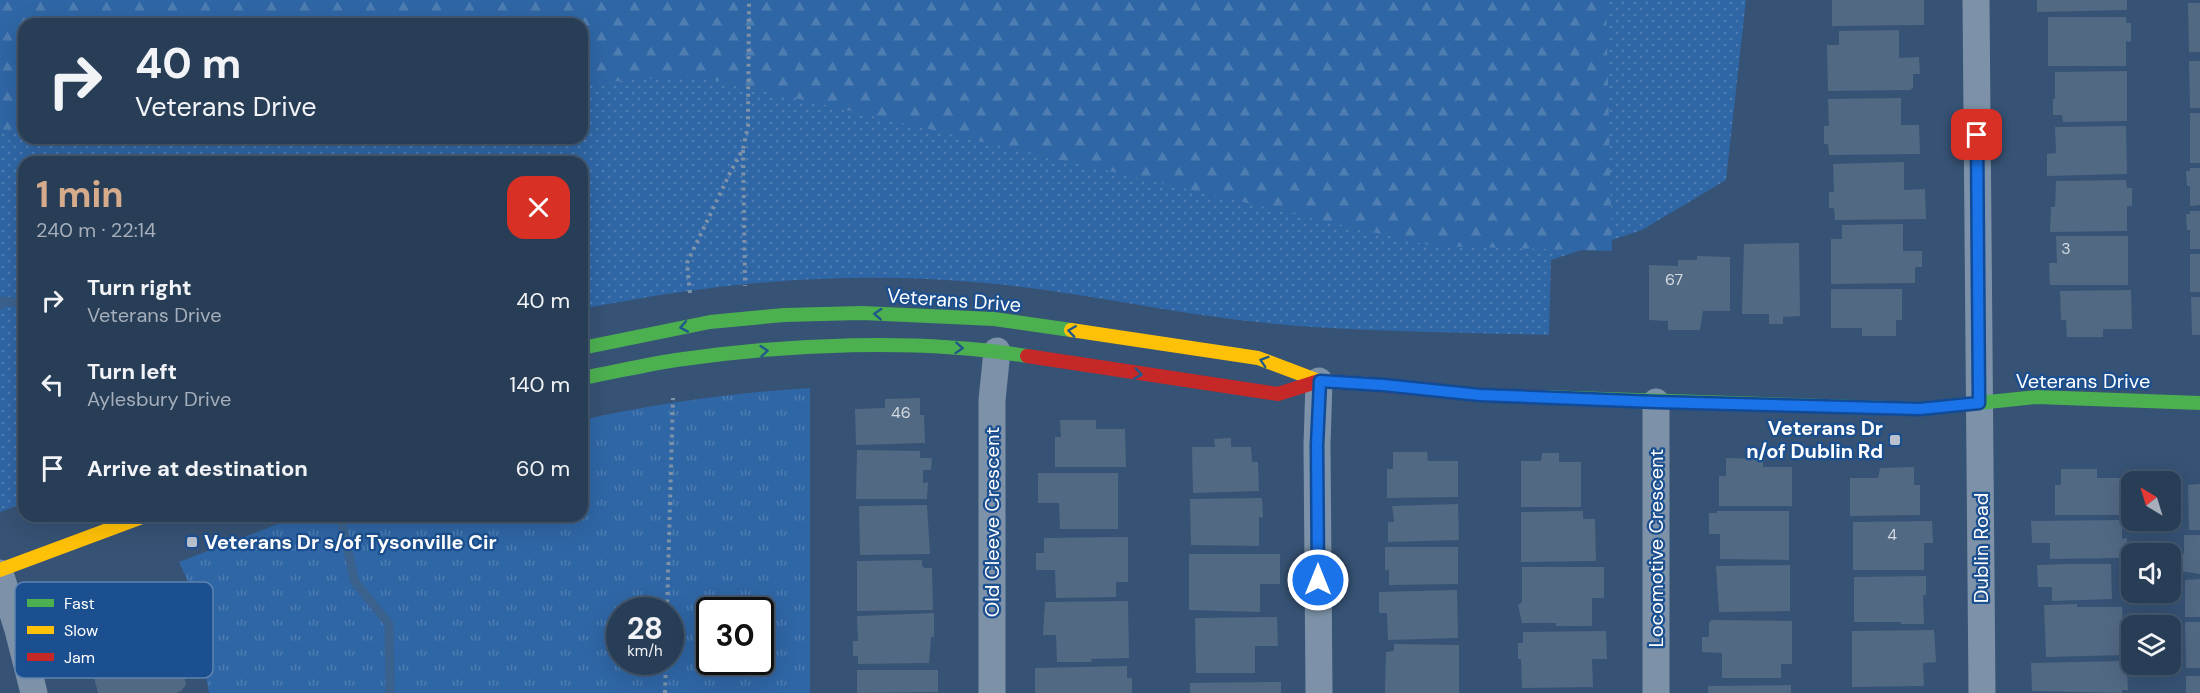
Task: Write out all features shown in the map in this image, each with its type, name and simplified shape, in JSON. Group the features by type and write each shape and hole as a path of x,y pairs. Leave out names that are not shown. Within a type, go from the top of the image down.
{"street":[{"name":"Dublin Road","path":"1976,0 1982,693"},
{"name":"Veterans Drive","path":"588,347 710,322 784,315 862,313 994,319 1258,358 1320,381 1480,395 1920,409 2037,397 2200,403"},
{"name":"Veterans Drive","path":"588,377 675,360 835,346 946,347 997,351 1278,394 1320,381"},
{"name":"Old Cleeve Crescent","path":"992,693 992,400 997,351"},
{"path":"1318,693 1317,445 1320,381"},
{"name":"Locomotive Crescent","path":"1656,402 1656,693"},
{"path":"15,620 0,571 129,522"},
{"path":"30,678 34,693"}],"path":[{"path":"745,286 743,149 748,126 749,0"},
{"path":"690,293 687,263 743,149"},
{"path":"667,597 673,399"},
{"path":"665,693 666,675"}],"green space":[{"path":"0,0 1746,0 1726,180 1642,230 1551,260 1549,335 1372,330 1266,323 1020,287 934,279 833,278 733,285 588,308 588,156 18,156 18,505 0,512"},
{"path":"0,0 1606,0 1612,251 1433,246 695,75 588,84 588,18 18,18 18,128 0,130"},
{"path":"810,388 810,693 209,693 206,678 213,678 213,582 188,582 179,562 283,522 588,522 588,419 667,404"}],"building":[{"path":"1832,0 1924,0 1924,25 1832,26"},
{"path":"2037,0 2127,0 2127,10 2037,12"},
{"path":"2188,3 2200,3 2200,52 2189,52"},
{"path":"2048,17 2126,17 2126,23 2131,23 2131,42 2126,41 2126,66 2048,66"},
{"path":"1899,30 1899,58 1919,57 1920,74 1913,74 1913,88 1910,90 1828,91 1827,45 1839,45 1839,31"},
{"path":"2189,61 2200,61 2200,108 2190,108"},
{"path":"2127,71 2127,121 2063,122 2062,115 2053,115 2055,72"},
{"path":"1901,98 1901,125 1919,125 1920,154 1829,155 1828,144 1824,144 1824,126 1829,126 1828,99"},
{"path":"2190,113 2200,113 2200,163 2190,163"},
{"path":"2126,126 2127,174 2047,176 2047,154 2056,153 2055,127"},
{"path":"1904,162 1904,190 1925,189 1926,219 1835,220 1834,208 1829,208 1829,192 1834,192 1833,164"},
{"path":"2190,168 2200,168 2200,205 2190,206 2190,186 2187,186 2186,171 2190,171"},
{"path":"2126,180 2127,188 2132,188 2132,206 2127,206 2127,231 2050,232 2051,207 2055,207 2056,181"},
{"path":"2190,211 2200,211 2200,249 2190,249 2190,230 2187,230 2186,214 2190,214"},
{"path":"1903,224 1903,251 1922,251 1922,267 1915,267 1915,283 1831,284 1831,239 1842,239 1842,225"},
{"path":"2056,236 2128,236 2128,285 2050,285 2049,263 2057,263"},
{"path":"1799,243 1800,316 1783,317 1783,324 1769,324 1769,314 1742,314 1744,244"},
{"path":"2190,254 2200,254 2200,292 2190,292"},
{"path":"1697,256 1730,257 1730,311 1703,311 1700,330 1668,330 1668,321 1649,320 1649,265 1678,266 1678,260 1697,260"},
{"path":"1831,289 1902,289 1902,320 1896,320 1896,336 1862,336 1862,328 1831,328"},
{"path":"2131,290 2132,329 2103,329 2103,337 2067,337 2066,320 2061,320 2060,291"},
{"path":"2191,297 2200,297 2200,335 2192,335"},
{"path":"920,398 920,415 924,415 925,443 856,445 855,409 885,408 885,399"},
{"path":"1060,420 1096,420 1096,429 1125,429 1126,467 1055,467 1055,437 1061,437"},
{"path":"1231,438 1231,447 1251,447 1252,462 1258,462 1259,491 1193,493 1192,447 1215,447 1214,439"},
{"path":"857,450 920,451 920,458 932,458 931,470 923,470 923,483 928,482 927,499 856,499"},
{"path":"1393,452 1427,452 1428,461 1458,461 1458,497 1387,498 1387,469 1393,469"},
{"path":"1542,453 1559,453 1559,462 1581,462 1581,507 1521,507 1521,461 1541,461"},
{"path":"1726,458 1763,459 1763,467 1792,467 1792,506 1719,506 1719,476 1726,476"},
{"path":"1914,467 1914,485 1920,485 1920,515 1850,516 1850,478 1878,478 1880,468"},
{"path":"2061,469 2097,469 2097,478 2121,478 2121,515 2055,515 2055,485 2061,485"},
{"path":"1038,473 1118,473 1118,529 1060,529 1059,503 1038,503"},
{"path":"2200,484 2200,530 2189,530 2188,485"},
{"path":"1262,498 1263,518 1259,517 1259,546 1191,545 1190,499"},
{"path":"1458,504 1459,540 1388,542 1388,522 1394,522 1392,506"},
{"path":"927,505 930,554 860,555 859,506"},
{"path":"1583,511 1583,519 1595,519 1596,561 1521,562 1521,512"},
{"path":"1717,511 1789,511 1789,560 1720,559 1720,534 1709,534 1709,513 1717,513"},
{"path":"2121,520 2122,539 2127,538 2127,543 2121,543 2121,558 2050,559 2050,543 2032,543 2031,521"},
{"path":"1932,521 1933,543 1924,543 1924,570 1853,570 1853,522"},
{"path":"2184,535 2200,535 2200,574 2181,571 2181,555 2184,554"},
{"path":"1128,537 1128,582 1116,582 1116,597 1056,598 1055,570 1036,570 1036,553 1044,553 1044,538"},
{"path":"1385,547 1458,547 1458,584 1389,585 1389,570 1385,570"},
{"path":"1189,554 1280,554 1280,584 1260,584 1260,612 1189,610"},
{"path":"922,560 924,568 932,568 933,610 857,611 857,561"},
{"path":"2111,564 2112,599 2052,601 2052,587 2038,587 2037,565"},
{"path":"1790,565 1790,611 1719,612 1716,566"},
{"path":"1522,567 1604,567 1604,598 1592,598 1592,626 1522,623 1518,605 1522,602"},
{"path":"1926,576 1926,595 1923,595 1924,624 1854,622 1854,577"},
{"path":"2200,579 2200,617 2185,617 2185,580"},
{"path":"1457,590 1458,638 1388,640 1387,613 1379,613 1379,592"},
{"path":"1128,601 1129,658 1091,659 1092,662 1057,662 1056,635 1043,635 1045,602"},
{"path":"2077,604 2077,607 2122,607 2121,655 2046,657 2044,605"},
{"path":"934,613 934,637 931,637 929,663 858,664 858,656 853,656 853,641 858,641 857,616"},
{"path":"1277,617 1278,646 1255,646 1255,673 1196,673 1195,618"},
{"path":"1711,620 1792,621 1792,664 1781,664 1781,678 1722,678 1722,653 1702,652 1702,637 1709,637"},
{"path":"2185,622 2200,622 2200,668 2186,668"},
{"path":"1934,630 1936,662 1923,663 1924,686 1852,687 1852,631"},
{"path":"1606,631 1607,659 1592,659 1593,687 1522,688 1518,643 1523,643 1523,632"},
{"path":"1394,644 1459,645 1459,693 1385,693 1386,652 1394,651"},
{"path":"2121,661 2121,675 2127,675 2128,690 2122,690 2122,693 2032,691 2031,663"},
{"path":"1127,666 1127,678 1132,678 1132,693 1035,693 1035,668"},
{"path":"857,670 938,670 938,692 857,693"},
{"path":"2186,676 2200,676 2200,693 2186,693"},
{"path":"94,678 184,678 186,685 177,693 98,693"},
{"path":"1281,682 1281,693 1190,693 1190,683"},
{"path":"1791,685 1791,693 1708,693 1708,686"}],"waterway":[{"path":"0,305 3,301 18,303"},
{"path":"341,522 355,582 389,624 390,693"}],"traffic: fast":[{"path":"588,347 710,322 784,315 862,313 994,319 1071,330"},
{"path":"588,377 718,354 807,347 897,345 985,350 1027,356"},
{"path":"1542,397 1920,409 2037,397 2200,403"}],"traffic: slow":[{"path":"1071,330 1258,358 1319,381 1369,384"},
{"path":"0,570 129,522"}],"traffic: jam":[{"path":"1027,356 1278,394 1319,381"},
{"path":"1369,384 1480,395 1542,397"}],"place":[{"name":"Veterans Dr n/of Dublin Rd","path":"1895,440"},
{"name":"Veterans Dr s/of Tysonville Cir","path":"192,542"}],"route":[{"path":"1318,580 1317,445 1320,381 1480,395 1656,402 1920,409 1979,403 1977,135"}]}
